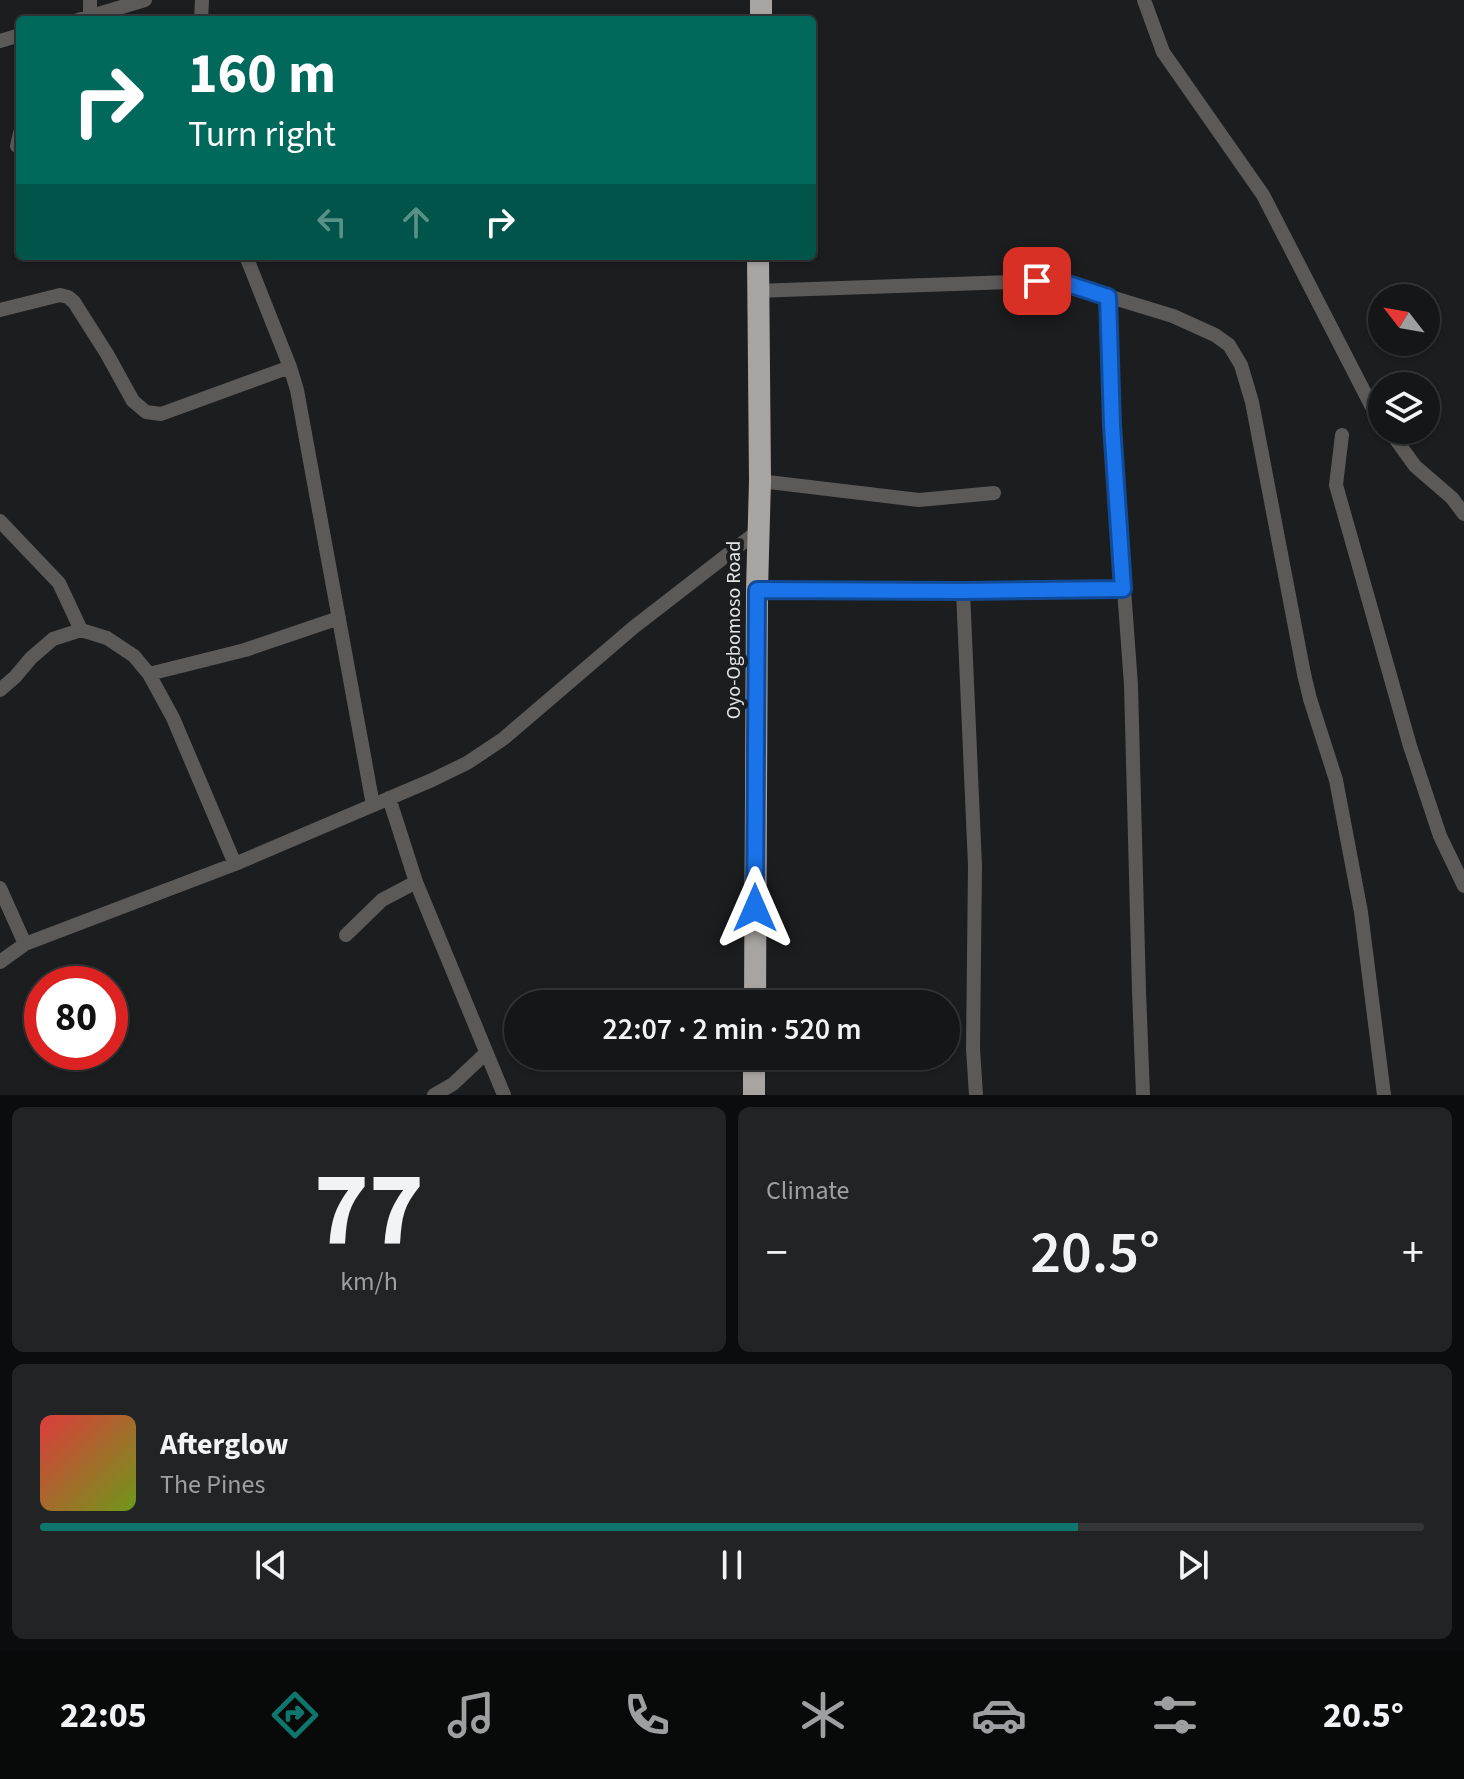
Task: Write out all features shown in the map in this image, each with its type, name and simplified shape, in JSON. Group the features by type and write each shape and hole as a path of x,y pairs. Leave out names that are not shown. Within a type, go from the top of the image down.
{"highway":[{"name":"Oyo-Ogbomoso Road","path":"755,990 760,481 758,260"},
{"path":"754,1070 754,1095"}],"street":[{"path":"91,16 145,0"},
{"path":"1144,0 1163,52 1263,195 1368,399"},
{"path":"248,260 297,390 373,805"},
{"path":"758,291 1037,281 1068,284 1173,316 1215,335 1229,345 1241,365 1252,402 1304,674 1336,780 1361,912 1384,1095"},
{"path":"0,310 60,295 68,297 107,354 133,401 146,412 161,414 290,367"},
{"path":"1108,297 1112,425 1131,685 1143,1095"},
{"path":"1342,435 1336,485 1410,746 1440,836 1464,886"},
{"path":"1399,444 1415,466 1452,498 1464,514"},
{"path":"760,481 919,500 994,493"},
{"path":"0,521 59,583 81,630"},
{"path":"0,962 25,944 235,864 467,763 503,739 634,627 758,531"},
{"path":"757,590 1123,589"},
{"path":"963,591 975,866 973,1049 976,1095"},
{"path":"149,674 245,650 339,618"},
{"path":"0,690 53,639 81,630 107,638 134,656 149,674 173,718 235,864"},
{"path":"389,798 416,882 504,1095"},
{"path":"346,935 382,900 416,882"},
{"path":"0,888 25,944"},
{"path":"434,1095 453,1084 486,1053"}],"route":[{"path":"755,908 757,590 1123,589 1112,425 1108,297 1068,284 1037,281"}]}
